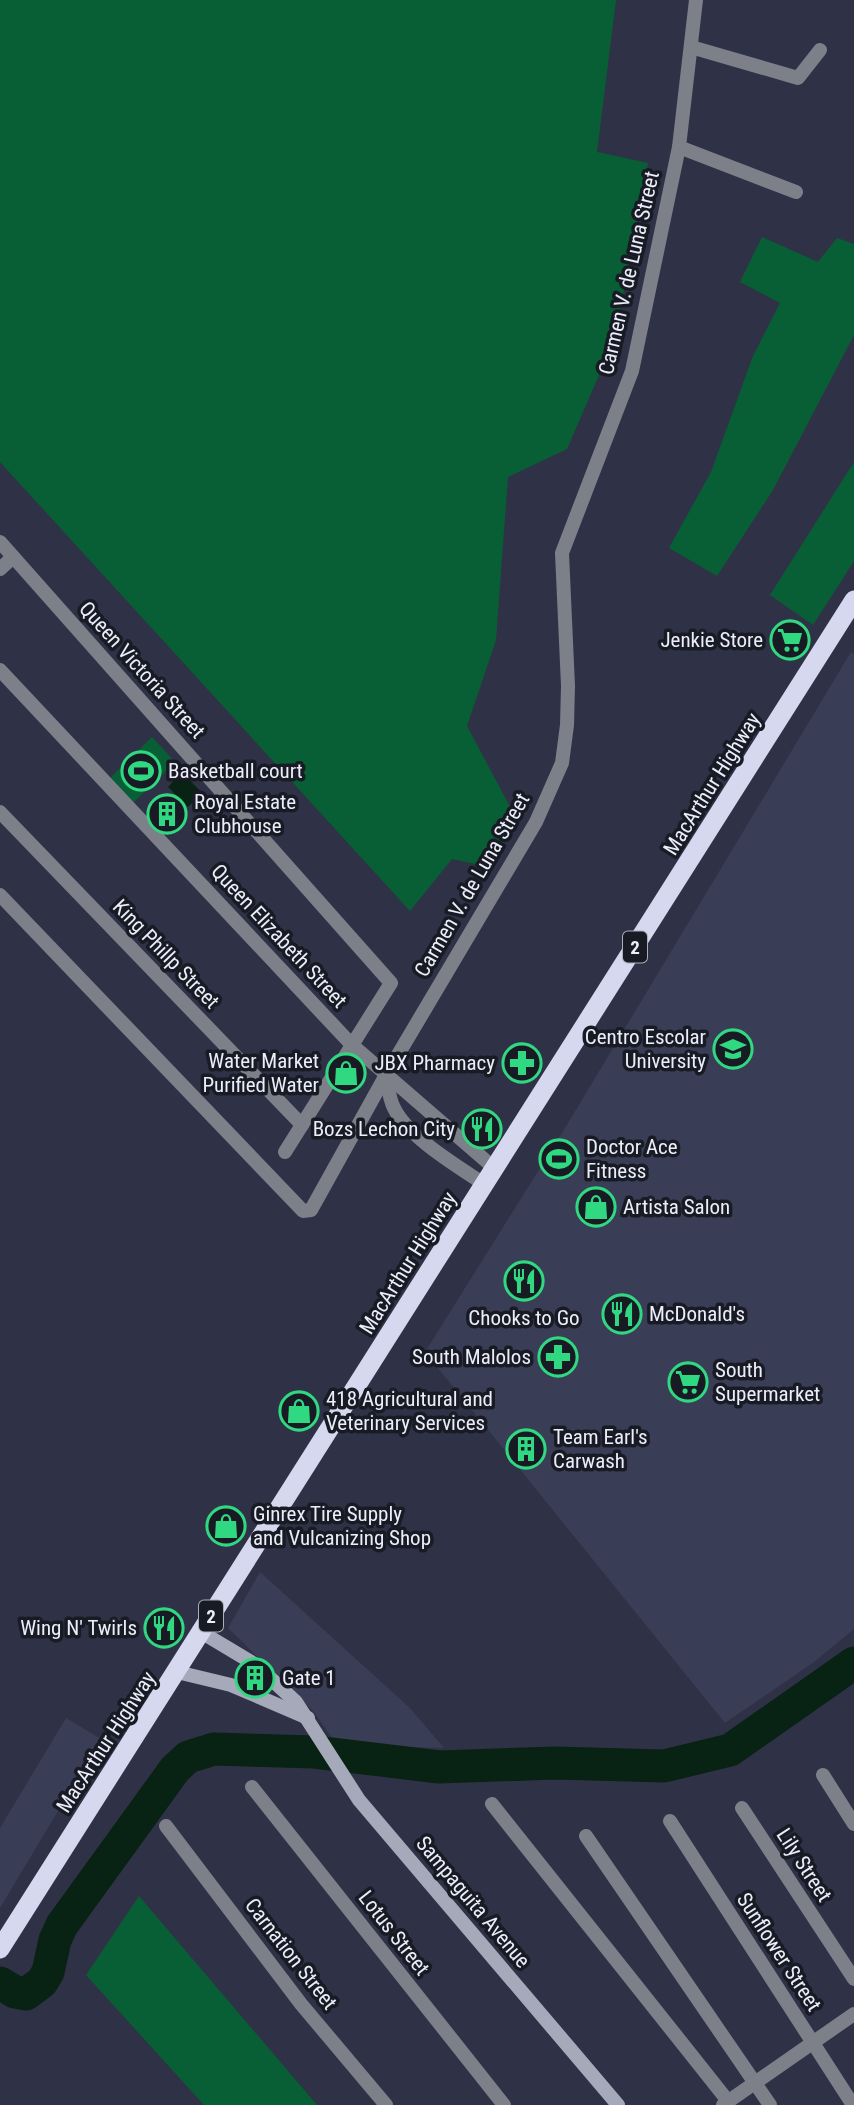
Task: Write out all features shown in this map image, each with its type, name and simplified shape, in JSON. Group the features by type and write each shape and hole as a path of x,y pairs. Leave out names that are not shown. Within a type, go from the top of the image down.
{"highway":[{"name":"MacArthur Highway","path":"3,1944 854,600"}],"main road":[{"name":"Sampaguita Avenue","path":"201,1632 265,1672 296,1702 359,1800 618,2105"},
{"path":"177,1672 231,1685 311,1723"}],"street":[{"name":"Carmen V. de Luna Street","path":"0,895 303,1211 311,1210 386,1075 537,822 562,763 567,726 568,686 562,553 632,371 679,147 696,0"},
{"path":"691,47 798,78 820,50"},
{"path":"679,147 796,192"},
{"name":"Queen Victoria Street","path":"0,542 391,984 351,1044"},
{"path":"0,569 13,557"},
{"name":"Queen Elizabeth Street","path":"0,670 351,1044 444,1127 488,1176"},
{"name":"King Phillp Street","path":"0,811 302,1125"},
{"path":"285,1152 351,1044"},
{"path":"386,1075 393,1106 431,1147 488,1176"},
{"path":"431,1147 444,1127"},
{"path":"823,1775 854,1824"},
{"name":"Lotus Street","path":"252,1787 504,2105"},
{"path":"492,1804 726,2103 854,2014"},
{"name":"Lily Street","path":"741,1808 854,1979"},
{"name":"Sunflower Street","path":"670,1821 853,2105"},
{"name":"Carnation Street","path":"166,1826 301,2004 386,2105"},
{"path":"586,1836 770,2105"}],"shaded area":[{"path":"851,652 854,654 854,1629 814,1662 725,1723 425,1352 565,1128"},
{"path":"182,772 202,793 188,807 168,787"},
{"path":"260,1572 410,1708 444,1748 337,1745 314,1712 228,1628"},
{"path":"66,1718 101,1739 0,1908 0,1828"},
{"path":"0,1968 16,1983 32,1981 43,1968 55,1976 44,1989 20,2000 0,1991"}],"green space":[{"path":"0,0 616,0 597,152 648,163 615,338 567,449 508,477 496,640 467,726 517,820 490,867 452,859 410,911 0,462"},
{"path":"762,237 818,262 837,238 854,244 854,335 773,490 717,576 669,548 711,472 753,356 780,303 740,282"},
{"path":"854,462 854,561 813,625 770,595"},
{"name":"Basketball court","path":"152,737 175,762 131,805 108,780"},
{"path":"139,1896 317,2105 204,2105 86,1975"}],"waterway":[{"path":"0,1983 15,1992 26,1994 42,1982 48,1972 55,1940 62,1925 175,1769 188,1757 214,1749 314,1752 439,1767 555,1763 664,1766 730,1750 854,1663"}],"place":[{"name":"Jenkie Store","path":"790,640"},
{"name":"Basketball court","path":"141,771"},
{"name":"Royal Estate Clubhouse","path":"167,814"},
{"name":"Centro Escolar University","path":"733,1049"},
{"name":"JBX Pharmacy","path":"522,1063"},
{"name":"Water Market Purified Water","path":"346,1073"},
{"name":"Bozs Lechon City","path":"482,1129"},
{"name":"Doctor Ace Fitness","path":"559,1159"},
{"name":"Artista Salon","path":"596,1207"},
{"name":"Chooks to Go","path":"524,1281"},
{"name":"McDonald's","path":"622,1314"},
{"name":"South Malolos","path":"558,1357"},
{"name":"South Supermarket","path":"688,1382"},
{"name":"418 Agricultural and Veterinary Services","path":"299,1411"},
{"name":"Team Earl's Carwash","path":"526,1449"},
{"name":"Ginrex Tire Supply and Vulcanizing Shop","path":"226,1526"},
{"name":"Wing N' Twirls","path":"164,1628"},
{"name":"Gate 1","path":"255,1678"}]}
